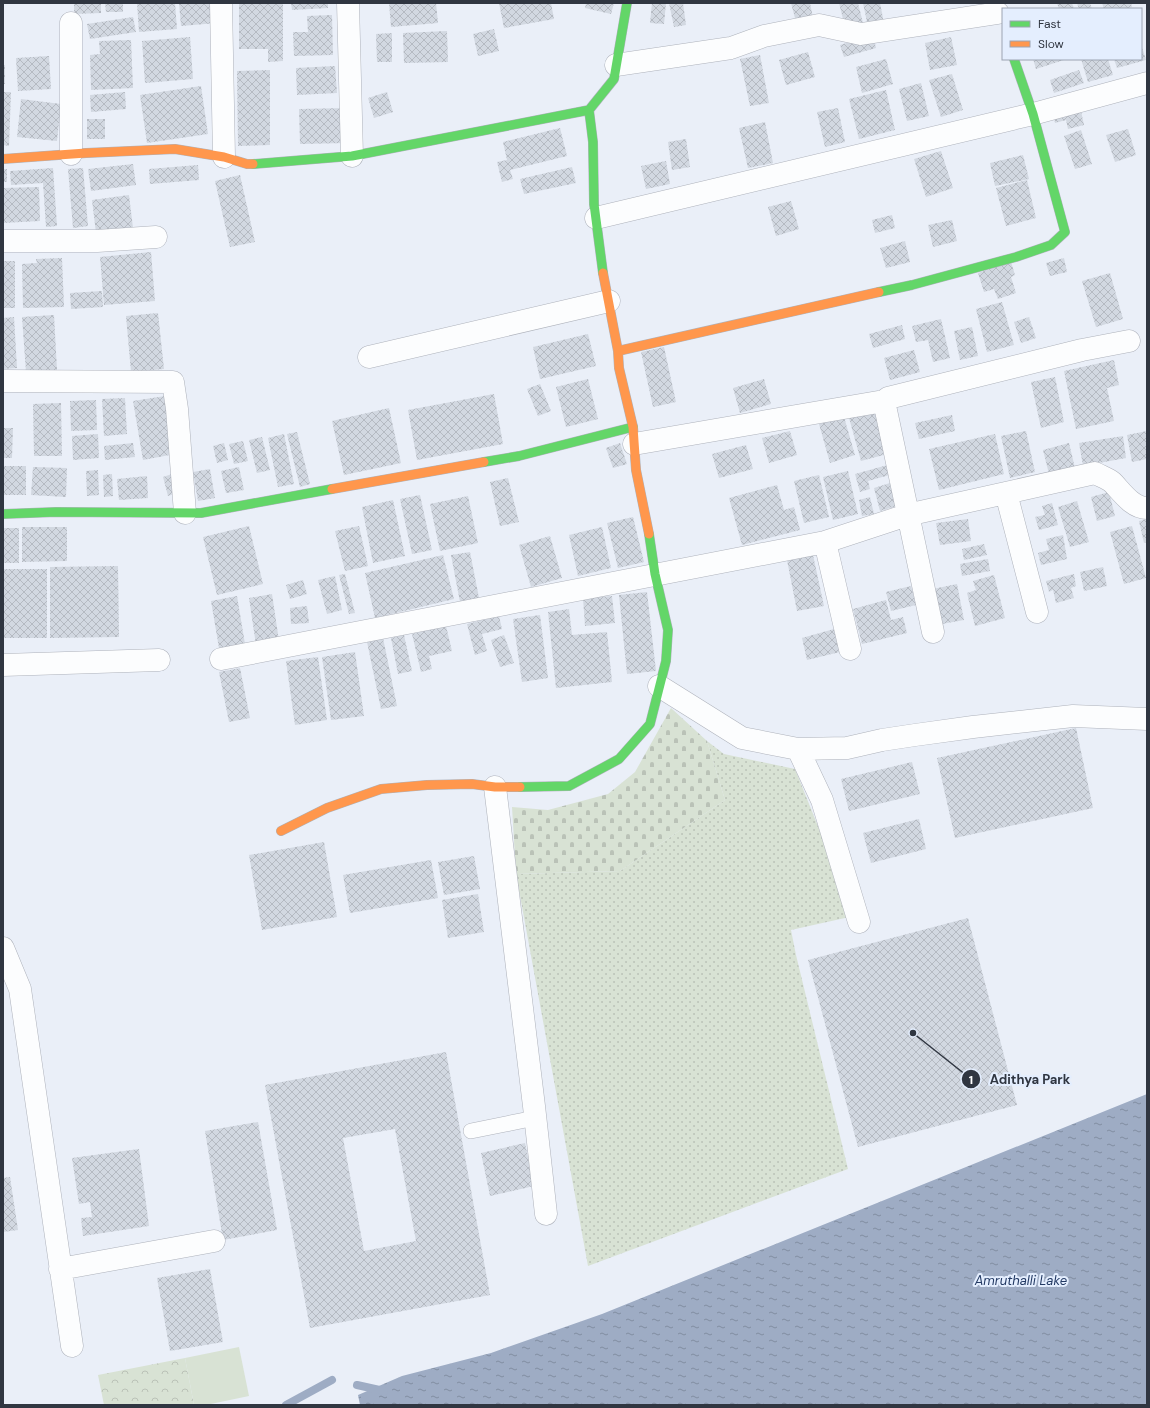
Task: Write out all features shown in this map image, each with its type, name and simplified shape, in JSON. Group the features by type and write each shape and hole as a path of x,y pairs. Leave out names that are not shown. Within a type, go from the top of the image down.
{"street":[{"path":"221,3 224,156"},
{"path":"348,3 352,156"},
{"path":"3,159 175,149 224,156 247,164 352,156 589,110 614,79 627,3"},
{"path":"616,65 730,48 764,36 819,25 861,34 999,14"},
{"path":"71,23 71,154"},
{"path":"618,351 912,286 1016,258 1051,245 1065,232 1032,114 1014,60"},
{"path":"596,218 1032,114 1147,83"},
{"path":"281,831 327,808 381,789 427,785 465,784 495,787 569,786 619,759 650,724 666,661 668,630 655,574 636,470 634,435 619,368 618,351 603,274 596,218 593,142 589,110"},
{"path":"3,241 97,241 156,238"},
{"path":"369,357 609,301"},
{"path":"3,514 56,512 201,513 634,435 884,401 888,398 1082,350 1129,340"},
{"path":"3,381 173,382 177,409 185,513"},
{"path":"884,401 933,632"},
{"path":"220,659 825,542 907,515 1095,473 1110,481 1126,498 1144,508 1147,508"},
{"path":"1006,493 1037,612"},
{"path":"825,542 850,649"},
{"path":"3,664 159,660"},
{"path":"659,686 742,738 798,749 848,748 882,740 915,735 1073,716 1147,719"},
{"path":"798,749 822,800 859,922"},
{"path":"495,787 546,1214"},
{"path":"3,948 20,989 72,1346"},
{"path":"60,1269 214,1242"}],"lane":[{"path":"470,1131 535,1118"}],"green space":[{"path":"671,708 707,741 725,800 620,871 516,874 512,807 548,810 608,794 635,772"},
{"path":"707,741 724,754 795,769 854,916 791,930 848,1169 588,1266 516,874 620,871 725,800"},
{"path":"239,1347 249,1396 206,1405 194,1405 185,1358"},
{"path":"185,1358 194,1405 104,1405 98,1375"}],"water":[{"name":"Amruthalli Lake","path":"1147,1094 1147,1405 360,1405 358,1395 402,1376 491,1353 602,1314"}],"building":[{"path":"74,3 101,3 101,13 74,14"},
{"path":"105,3 123,3 123,12 106,12"},
{"path":"137,3 175,3 177,29 139,32"},
{"path":"179,3 215,3 217,23 181,26"},
{"path":"239,3 283,3 283,61 268,62 268,49 239,49"},
{"path":"291,3 328,3 328,8 292,10"},
{"path":"389,3 436,3 438,23 391,27"},
{"path":"499,3 551,3 554,19 504,28"},
{"path":"586,3 614,3 611,14 585,8"},
{"path":"652,3 666,3 664,24 650,23"},
{"path":"669,3 683,3 686,25 674,27"},
{"path":"791,3 810,3 813,18 796,22"},
{"path":"839,3 858,3 863,23 845,27"},
{"path":"863,3 880,3 884,23 868,27"},
{"path":"1057,3 1072,3 1074,8 1059,8"},
{"path":"1077,3 1090,3 1092,8 1079,8"},
{"path":"1102,3 1131,3 1132,7 1128,8 1104,8"},
{"path":"332,15 333,55 294,56 293,32 308,32 307,16"},
{"path":"133,17 136,32 90,39 87,24"},
{"path":"494,29 499,51 478,56 473,34"},
{"path":"447,31 448,62 404,63 403,33"},
{"path":"392,33 392,62 377,62 376,34"},
{"path":"873,35 876,48 844,57 840,45"},
{"path":"190,37 193,79 145,83 142,41"},
{"path":"951,37 957,65 930,70 925,43"},
{"path":"131,40 133,88 91,90 90,55 100,54 99,41"},
{"path":"1142,47 1146,60 1117,68 1114,60 1142,60"},
{"path":"808,52 815,77 786,85 779,60"},
{"path":"760,55 769,103 750,106 740,59"},
{"path":"49,56 51,89 18,91 16,58"},
{"path":"886,59 893,84 862,93 856,67"},
{"path":"1033,60 1064,60 1036,69"},
{"path":"1081,60 1108,60 1113,75 1088,82"},
{"path":"3,65 5,65 5,84 3,84"},
{"path":"335,66 337,93 297,95 296,68"},
{"path":"270,70 270,145 238,146 237,71"},
{"path":"1079,70 1084,83 1054,93 1050,80"},
{"path":"952,74 963,110 941,117 929,80"},
{"path":"921,83 929,116 907,121 899,89"},
{"path":"201,86 208,134 147,143 140,95"},
{"path":"886,90 895,130 859,139 849,99"},
{"path":"3,92 11,92 9,146 3,145"},
{"path":"125,92 126,109 91,112 90,95"},
{"path":"387,92 393,112 374,118 368,98"},
{"path":"21,99 61,104 57,141 17,137"},
{"path":"346,108 347,143 300,144 299,109"},
{"path":"838,108 845,142 825,147 817,112"},
{"path":"1081,111 1084,125 1068,129 1066,120 1055,123 1054,117"},
{"path":"87,119 105,119 105,139 87,139"},
{"path":"765,122 773,163 748,168 739,128"},
{"path":"560,128 567,156 510,170 513,179 502,182 497,162 507,160 503,142"},
{"path":"1128,129 1136,155 1115,162 1106,135"},
{"path":"1081,130 1092,164 1075,169 1064,136"},
{"path":"686,139 690,167 672,170 668,142"},
{"path":"941,151 953,188 926,197 914,159"},
{"path":"1023,155 1029,179 995,186 990,163"},
{"path":"666,161 670,184 646,189 641,166"},
{"path":"133,164 136,185 91,191 88,169"},
{"path":"198,165 199,180 150,184 149,169"},
{"path":"572,167 576,183 524,194 520,179"},
{"path":"53,168 57,226 46,227 43,183 11,185 10,171"},
{"path":"83,168 88,226 73,228 68,169"},
{"path":"3,169 7,169 7,182 3,182"},
{"path":"240,175 255,242 230,247 215,181"},
{"path":"1027,180 1036,218 1006,226 996,188"},
{"path":"39,187 40,221 3,223 3,188"},
{"path":"129,195 133,228 96,233 92,200"},
{"path":"791,201 799,229 776,236 768,207"},
{"path":"892,215 895,228 875,233 872,220"},
{"path":"952,220 957,241 933,247 928,225"},
{"path":"905,241 910,262 886,268 880,248"},
{"path":"151,252 155,301 104,305 100,257"},
{"path":"62,258 64,307 23,308 22,264 37,263 36,259"},
{"path":"1064,258 1067,272 1050,276 1046,263"},
{"path":"3,261 15,261 15,308 3,308"},
{"path":"1011,262 1015,275 1011,277 1016,293 998,299 994,289 984,292 978,273"},
{"path":"1110,273 1123,319 1096,327 1082,281"},
{"path":"102,291 103,307 71,309 70,293"},
{"path":"1002,302 1014,345 987,352 976,309"},
{"path":"158,313 164,369 131,372 126,316"},
{"path":"54,315 57,370 26,372 22,317"},
{"path":"14,317 17,368 3,369 3,318"},
{"path":"1029,317 1036,338 1021,343 1014,322"},
{"path":"941,319 950,358 933,362 928,340 916,342 912,326"},
{"path":"902,325 905,339 873,348 869,334"},
{"path":"972,327 978,356 960,360 954,331"},
{"path":"588,334 596,366 540,379 533,347"},
{"path":"664,347 676,402 653,407 641,352"},
{"path":"914,350 920,372 890,380 884,358"},
{"path":"1114,360 1119,385 1107,388 1114,421 1076,429 1064,371"},
{"path":"1055,377 1064,422 1041,428 1031,382"},
{"path":"588,379 598,419 566,427 556,387"},
{"path":"764,379 771,404 740,413 733,388"},
{"path":"540,384 551,411 538,416 527,389"},
{"path":"494,394 503,444 417,460 408,410"},
{"path":"165,396 175,454 143,460 133,401"},
{"path":"125,398 127,434 104,436 102,399"},
{"path":"96,400 97,430 71,431 70,401"},
{"path":"61,403 62,456 34,456 33,404"},
{"path":"389,408 401,463 344,475 332,421"},
{"path":"880,410 891,453 861,461 849,418"},
{"path":"952,415 955,431 919,439 915,423"},
{"path":"844,417 855,455 830,463 819,424"},
{"path":"3,428 13,428 12,458 3,458"},
{"path":"790,431 797,455 769,463 762,438"},
{"path":"1026,431 1035,472 1010,478 1001,436"},
{"path":"1147,431 1147,459 1132,462 1127,435"},
{"path":"297,432 310,484 300,487 287,434"},
{"path":"98,434 99,458 73,460 72,436"},
{"path":"284,434 294,484 278,487 268,438"},
{"path":"995,434 1004,474 939,490 929,449"},
{"path":"1123,436 1126,458 1083,466 1079,443"},
{"path":"262,437 270,470 257,473 249,440"},
{"path":"243,441 248,461 234,464 229,444"},
{"path":"133,443 135,457 105,460 104,446"},
{"path":"224,443 228,460 217,463 213,446"},
{"path":"620,443 627,464 613,468 606,448"},
{"path":"1069,443 1075,468 1049,474 1043,450"},
{"path":"746,445 753,469 719,478 712,454"},
{"path":"891,464 893,474 868,481 870,489 860,492 855,474"},
{"path":"3,466 26,466 26,495 3,495"},
{"path":"33,467 67,468 66,497 31,495"},
{"path":"239,467 244,490 226,493 221,471"},
{"path":"210,469 215,498 198,501 193,472"},
{"path":"98,470 99,495 87,496 86,471"},
{"path":"848,471 858,514 833,520 823,477"},
{"path":"175,473 180,492 168,496 163,477"},
{"path":"112,474 113,496 104,497 103,475"},
{"path":"819,475 829,517 804,523 794,481"},
{"path":"147,476 148,498 119,500 117,479"},
{"path":"508,478 519,522 500,526 490,482"},
{"path":"893,482 900,505 880,511 874,488"},
{"path":"777,485 784,510 794,507 800,530 742,545 729,498"},
{"path":"1109,492 1115,516 1097,521 1091,497"},
{"path":"420,495 432,550 412,554 400,499"},
{"path":"468,496 478,543 440,551 430,504"},
{"path":"870,497 874,514 862,516 859,500"},
{"path":"393,500 405,556 373,563 362,507"},
{"path":"1077,501 1089,542 1070,547 1058,507"},
{"path":"1052,503 1058,525 1039,530 1035,517 1045,515 1042,506"},
{"path":"633,517 644,562 618,568 607,523"},
{"path":"968,519 971,541 940,545 936,523"},
{"path":"1147,519 1147,542 1144,543 1139,521"},
{"path":"249,526 263,584 217,595 203,537"},
{"path":"359,526 368,566 345,571 335,531"},
{"path":"1132,526 1146,578 1124,584 1110,532"},
{"path":"22,527 67,527 67,561 22,562"},
{"path":"602,527 611,568 578,576 569,535"},
{"path":"3,528 19,528 19,563 3,563"},
{"path":"1063,535 1067,559 1041,565 1038,553 1049,550 1046,539"},
{"path":"550,536 562,578 531,587 519,545"},
{"path":"984,544 987,555 964,560 962,549"},
{"path":"470,552 479,598 460,602 451,555"},
{"path":"443,555 454,599 375,618 365,573"},
{"path":"813,555 824,606 797,611 787,560"},
{"path":"988,559 990,571 962,576 960,564"},
{"path":"118,566 119,637 50,638 50,567"},
{"path":"1103,567 1107,586 1084,591 1080,572"},
{"path":"3,569 47,569 47,638 3,638"},
{"path":"345,574 355,613 349,614 339,575"},
{"path":"1074,574 1076,586 1071,588 1074,598 1056,603 1053,590 1049,592 1046,581"},
{"path":"994,575 1005,618 975,626 967,593 976,590 973,581"},
{"path":"335,576 342,610 327,614 318,580"},
{"path":"303,580 307,594 290,599 286,585"},
{"path":"957,584 964,620 942,624 928,590"},
{"path":"911,586 916,605 891,611 886,592"},
{"path":"647,592 656,671 627,674 619,595"},
{"path":"272,594 279,641 256,645 249,598"},
{"path":"237,596 245,644 219,648 211,601"},
{"path":"612,596 615,623 585,626 583,598"},
{"path":"886,600 891,620 903,617 907,633 862,644 853,609"},
{"path":"307,606 309,623 291,624 290,608"},
{"path":"569,609 572,635 607,632 612,682 556,688 548,612"},
{"path":"540,615 548,678 522,682 513,619"},
{"path":"499,616 502,629 482,634 487,651 475,655 467,624"},
{"path":"446,626 452,651 429,656 432,669 421,672 412,634"},
{"path":"834,629 840,652 807,660 802,638"},
{"path":"404,635 412,671 398,674 391,638"},
{"path":"504,635 514,663 500,667 491,640"},
{"path":"383,638 397,706 381,709 367,642"},
{"path":"355,652 364,716 331,720 322,657"},
{"path":"318,657 327,720 295,725 286,661"},
{"path":"240,668 250,718 229,722 219,672"},
{"path":"1076,728 1093,808 955,838 937,758"},
{"path":"912,762 920,794 849,811 841,779"},
{"path":"919,819 926,849 871,863 863,833"},
{"path":"324,842 337,917 262,930 249,855"},
{"path":"474,856 480,889 444,895 438,862"},
{"path":"431,860 438,898 350,913 343,875"},
{"path":"478,894 484,932 448,938 442,900"},
{"path":"968,918 1017,1105 858,1147 808,960"},
{"path":"446,1052 490,1295 310,1328 265,1085","holes":["395,1129 416,1241 364,1251 343,1138"]},
{"path":"258,1122 277,1230 223,1240 205,1131"},
{"path":"525,1143 534,1186 490,1196 481,1153"},
{"path":"139,1149 149,1226 83,1236 81,1218 92,1217 90,1202 79,1204 72,1158"},
{"path":"10,1177 18,1230 3,1232 3,1178"},
{"path":"210,1269 223,1342 170,1351 157,1278"}],"waterway":[{"path":"286,1405 332,1380"},
{"path":"357,1385 384,1391"}],"traffic: fast":[{"path":"603,273 594,204 593,142 589,110 614,79 627,3"},
{"path":"879,292 912,285 1016,257 1051,245 1065,232 1033,114 1014,60"},
{"path":"253,164 352,156 589,110"},
{"path":"484,462 519,456 633,427"},
{"path":"3,514 56,512 201,513 332,489"},
{"path":"520,787 569,786 619,759 650,724 666,661 668,630 655,574 649,534"}],"traffic: slow":[{"path":"3,159 175,149 224,157 247,164 253,164"},
{"path":"603,273 618,351 619,368 633,427 636,470 649,534"},
{"path":"618,351 879,292"},
{"path":"332,489 484,462"},
{"path":"281,831 327,808 381,789 427,785 472,784 495,787 520,787"}],"place":[{"name":"Adithya Park","path":"913,1033"}]}
